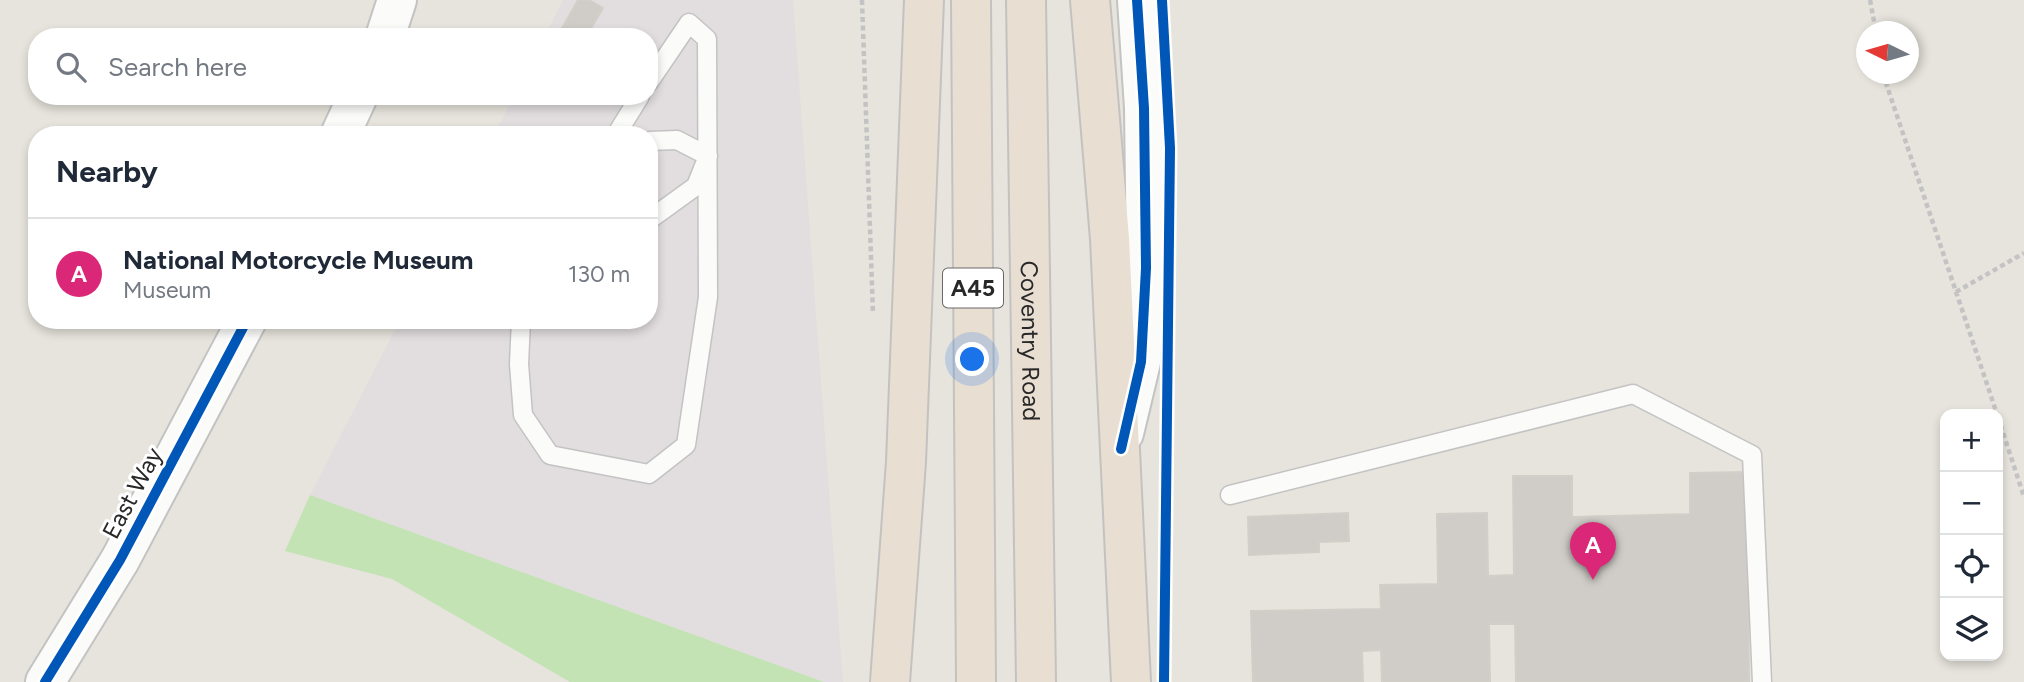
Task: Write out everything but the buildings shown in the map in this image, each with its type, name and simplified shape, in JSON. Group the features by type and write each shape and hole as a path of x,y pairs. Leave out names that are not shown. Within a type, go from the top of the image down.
{"highway":[{"path":"890,682 906,462 924,0"},
{"name":"A45","path":"971,0 976,682"},
{"name":"Coventry Road","path":"1026,0 1036,682"},
{"path":"1090,0 1110,239 1131,682"},
{"path":"862,682 893,623"}],"street":[{"path":"388,28 397,0"},
{"path":"1121,449 1140,362 1146,268 1144,108 1137,0"},
{"path":"344,126 354,105"},
{"name":"East Way","path":"46,682 120,560 242,329"}],"lane":[{"path":"521,329 519,364 523,415 550,455 649,474 686,445 708,297 707,39 689,23 658,69"},
{"path":"622,126 634,105"},
{"path":"658,141 677,140 708,156"},
{"path":"658,213 696,186 708,156"},
{"path":"1230,495 1633,394 1752,455 1762,682"}],"path":[{"path":"1870,0 1874,21"},
{"path":"1886,84 1995,409"},
{"path":"1956,292 2024,253"},
{"path":"2003,434 2024,497"}],"shaded area":[{"path":"563,0 793,0 843,682 824,682 310,495 395,329 658,329 658,126 499,126 509,105 658,105 658,28 549,28"}],"green space":[{"path":"310,495 824,682 570,682 392,579 285,551"}],"cycle path":[{"path":"1121,449 1141,362 1146,268 1144,108 1137,0"},
{"path":"1162,0 1170,148 1164,682"},
{"path":"45,682 120,560 242,329"}],"place":[{"name":"National Motorcycle Museum","path":"1593,580"}]}
